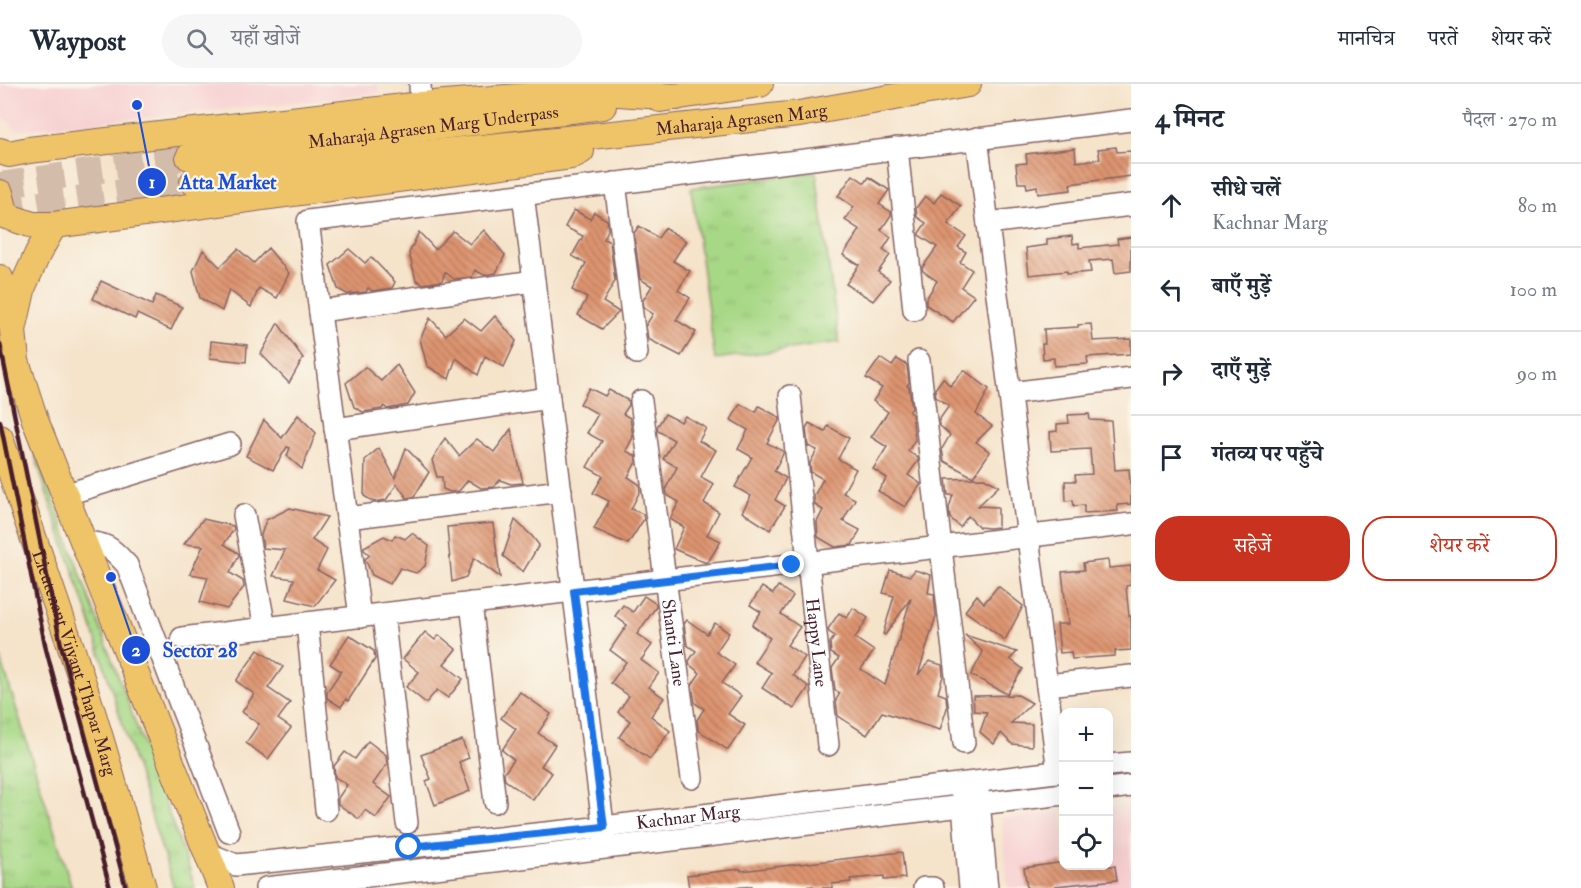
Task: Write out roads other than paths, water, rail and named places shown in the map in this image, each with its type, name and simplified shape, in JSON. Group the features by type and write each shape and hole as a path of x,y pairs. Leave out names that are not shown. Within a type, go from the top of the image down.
{"main road":[{"name":"Maharaja Agrasen Marg","path":"690,92 759,84"},
{"name":"Maharaja Agrasen Marg","path":"619,133 799,114 968,84"},
{"path":"3,157 29,150 420,94 690,92"},
{"name":"Maharaja Agrasen Marg Underpass","path":"189,157 690,92"},
{"path":"0,193 6,216 33,225 54,225 571,156 619,133"},
{"name":"Maharaja Agrasen Marg Underpass","path":"193,182 274,170 619,133"},
{"path":"13,330 23,286 54,225"},
{"path":"0,278 13,330 16,361 32,410 221,888"},
{"name":"Lieutenant Vijyant Thapar Marg","path":"0,438 89,701 143,888"},
{"path":"0,454 20,502"}],"street":[{"path":"360,617 308,221 1131,120"},
{"path":"977,138 1047,685 1060,762"},
{"path":"897,148 914,310"},
{"path":"615,183 637,353"},
{"path":"523,194 605,838"},
{"path":"988,223 1131,205"},
{"path":"320,311 534,281"},
{"path":"919,361 964,743"},
{"path":"1010,393 1131,378"},
{"name":"Happy Lane","path":"790,396 828,745"},
{"path":"335,429 549,398"},
{"name":"Shanti Lane","path":"641,401 692,778"},
{"path":"64,495 230,444"},
{"path":"347,518 561,491"},
{"path":"244,515 265,628"},
{"path":"182,638 1131,524"},
{"path":"83,542 111,547 127,565 229,832"},
{"path":"471,603 495,802"},
{"path":"382,614 407,823"},
{"path":"307,623 326,810"},
{"path":"1047,685 1131,676"},
{"path":"1113,765 1131,763"},
{"name":"Kachnar Marg","path":"266,888 365,882 605,838 1059,771"},
{"path":"969,783 987,888"},
{"path":"1113,788 1131,786"},
{"name":"Kachnar Marg","path":"207,853 236,865 605,838 971,805 1059,795"},
{"path":"970,888 971,805"},
{"path":"924,888 933,888"}],"tunnel":[{"path":"0,185 189,157"},
{"path":"0,210 193,182"}],"railway":[{"path":"0,344 61,645 126,888"},
{"path":"0,421 46,649 110,888"}],"place":[{"name":"Atta Market","path":"137,105"},
{"name":"Sector 28","path":"111,577"}]}
